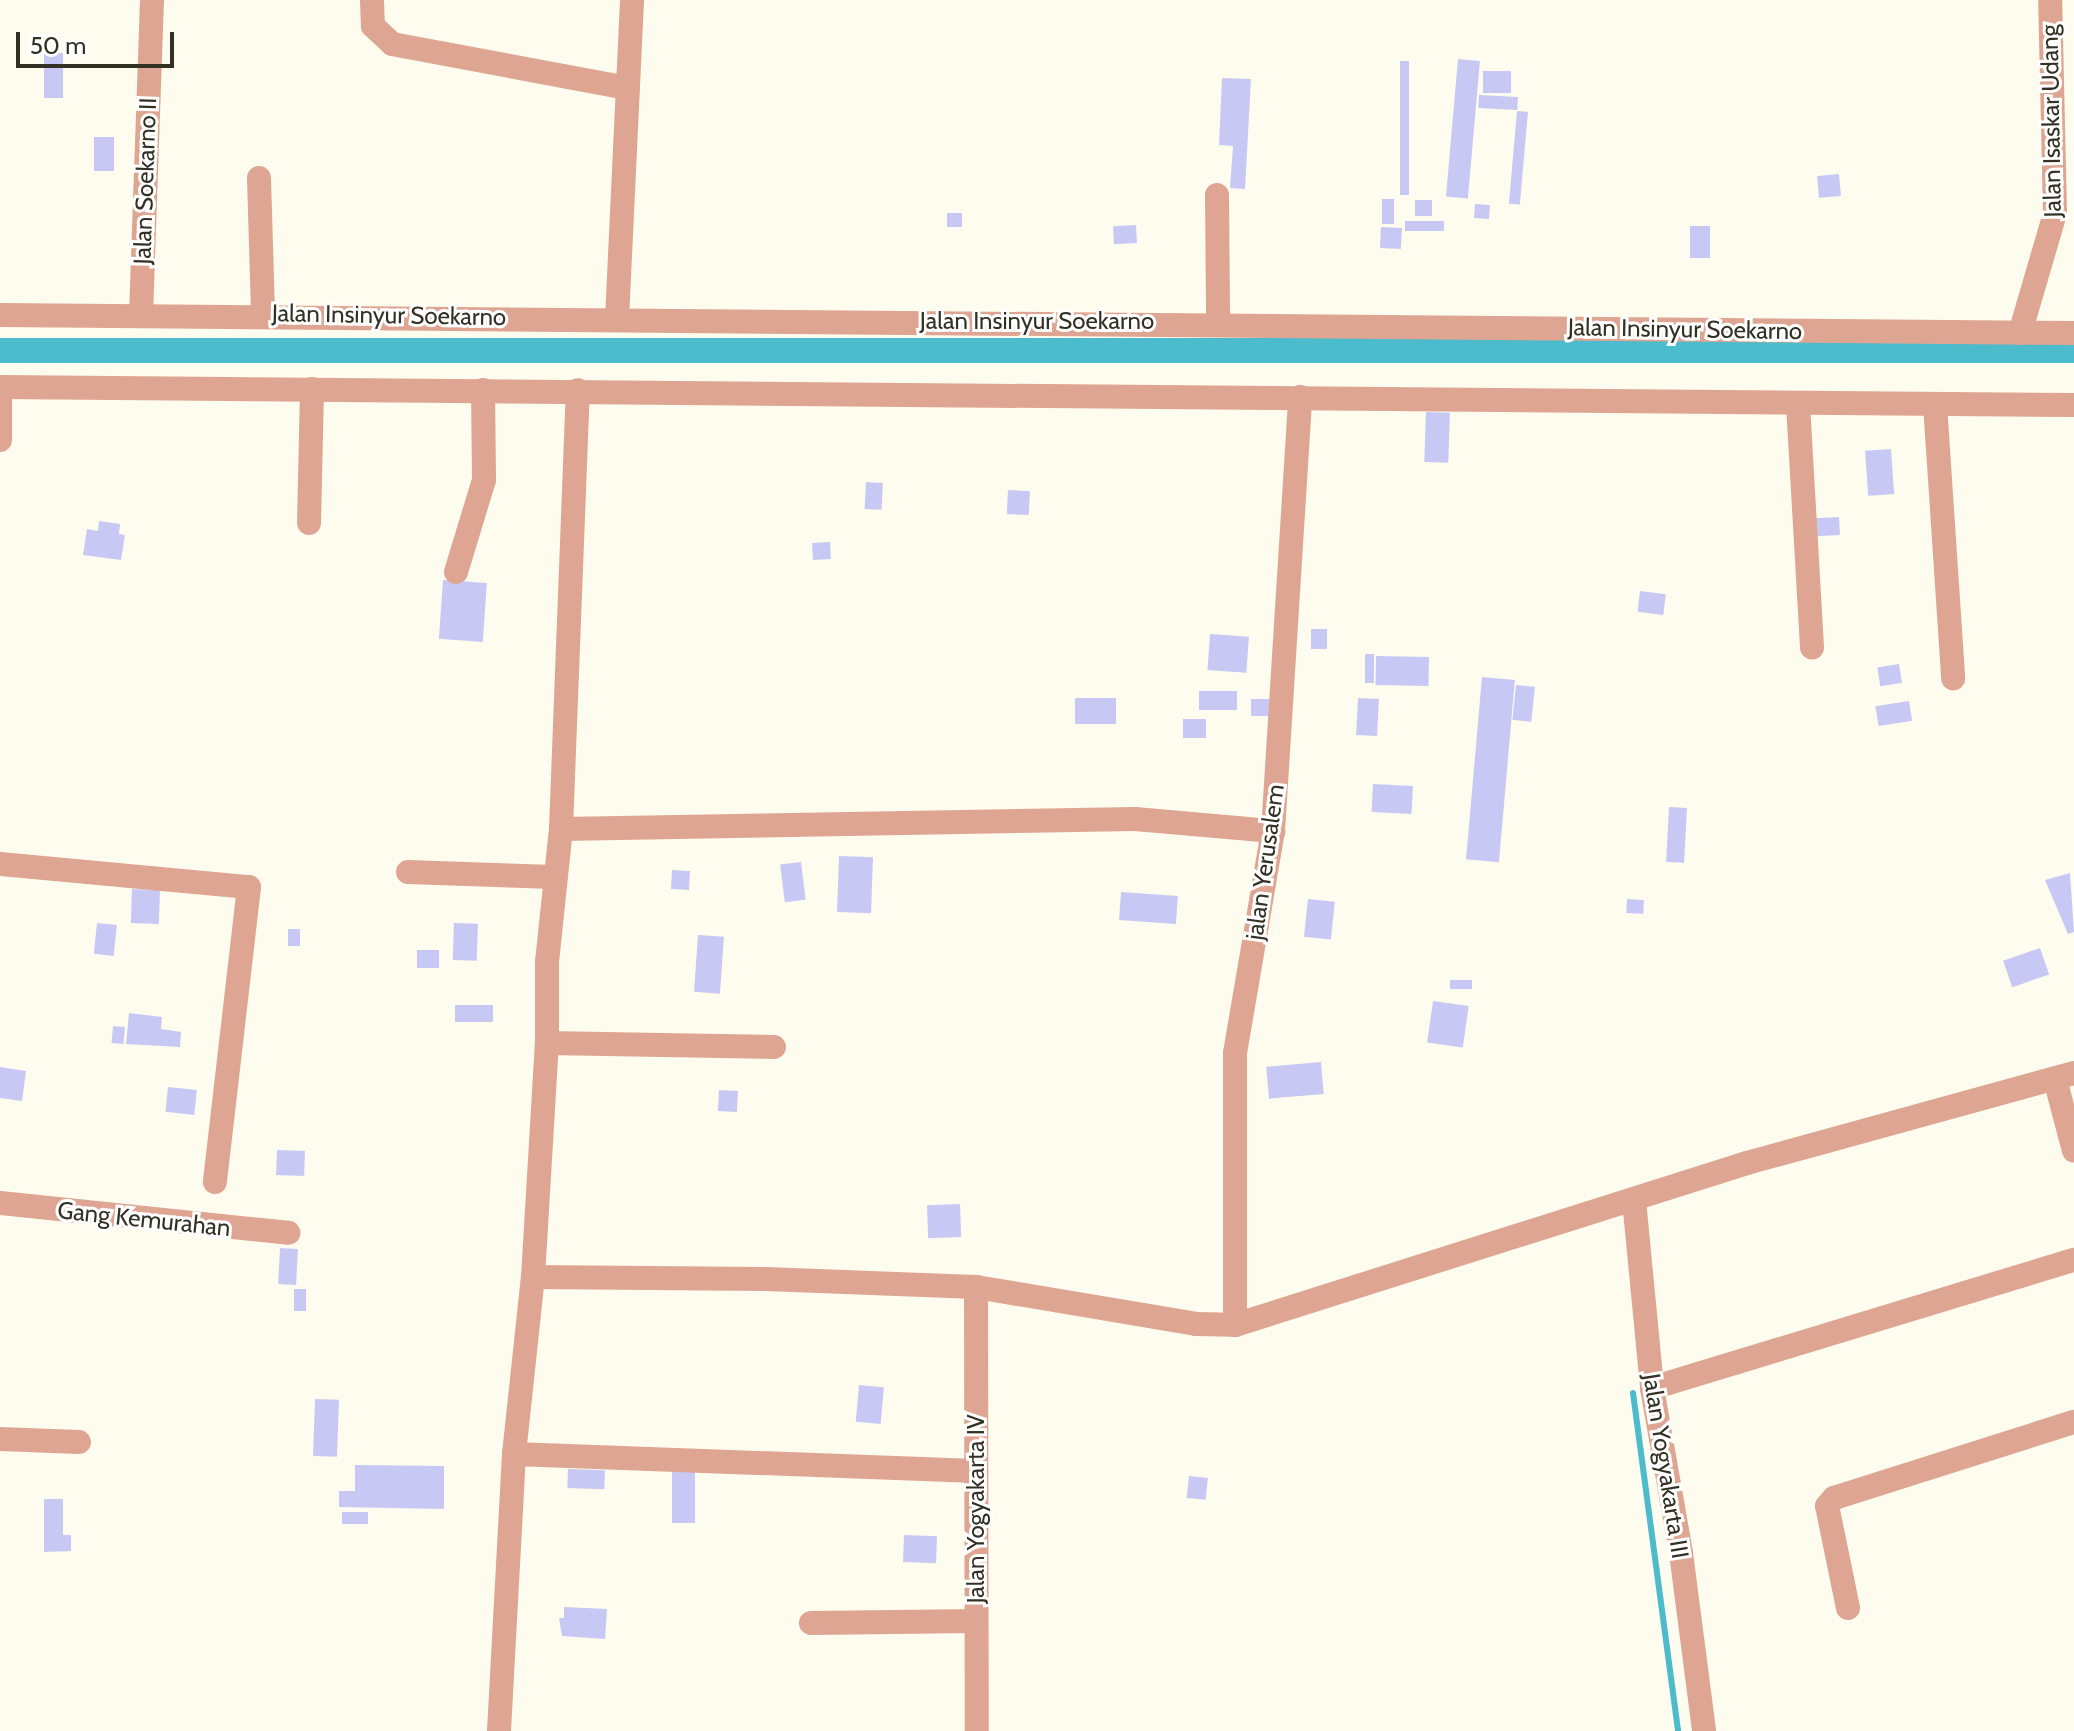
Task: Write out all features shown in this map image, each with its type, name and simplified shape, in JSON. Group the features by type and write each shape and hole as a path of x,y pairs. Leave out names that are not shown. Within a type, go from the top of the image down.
{"street":[{"name":"Jalan Soekarno II","path":"141,315 152,0"},
{"path":"372,0 373,26 392,44 628,88"},
{"path":"617,319 632,0"},
{"name":"Jalan Isaskar Udang","path":"2020,333 2055,213 2050,0"},
{"path":"259,178 263,313"},
{"path":"1217,195 1218,322"},
{"name":"Jalan Insinyur Soekarno","path":"0,315 263,313 2074,333"},
{"path":"0,440 0,387 2074,405"},
{"path":"309,523 312,389"},
{"path":"456,572 484,480 483,390"},
{"path":"499,1731 514,1454 533,1277 554,877 561,829 578,390"},
{"name":"jalan Yerusalem","path":"1235,1325 1235,1053 1273,831 1300,397"},
{"path":"1798,404 1812,648"},
{"path":"1935,404 1953,678"},
{"path":"561,829 1135,819 1273,831"},
{"path":"0,864 249,887 215,1182"},
{"path":"408,872 554,877"},
{"path":"547,1043 774,1047"},
{"path":"533,1277 976,1287 1196,1324 1235,1325 1850,1133 2064,1076 2074,1151"},
{"name":"Jalan Yogyakarta III","path":"1634,1200 1652,1388 1677,1527 1704,1731"},
{"name":"Gang Kemurahan","path":"0,1203 288,1233"},
{"path":"1652,1388 2074,1260"},
{"name":"Jalan Yogyakarta IV","path":"976,1287 977,1731"},
{"path":"1848,1608 1827,1506 1834,1498 2074,1422"},
{"path":"0,1439 79,1442"},
{"path":"514,1454 976,1471"},
{"path":"811,1623 976,1621"}],"water":[{"path":"0,338 2074,338 2074,363 0,363"}],"building":[{"path":"44,53 63,53 63,98 44,98"},
{"path":"1458,59 1480,61 1468,198 1446,196"},
{"path":"1400,61 1409,61 1409,195 1400,195"},
{"path":"1483,71 1511,71 1511,93 1483,93"},
{"path":"1222,78 1251,79 1245,189 1230,188 1233,146 1219,145"},
{"path":"1479,95 1518,97 1517,110 1478,108"},
{"path":"1517,111 1528,112 1520,205 1509,204"},
{"path":"94,137 114,137 114,171 94,171"},
{"path":"1839,174 1841,196 1819,198 1817,176"},
{"path":"1382,199 1394,199 1394,224 1382,224"},
{"path":"1415,200 1432,200 1432,216 1415,216"},
{"path":"1475,204 1490,205 1489,219 1474,218"},
{"path":"947,213 962,213 962,227 947,227"},
{"path":"1405,221 1444,221 1444,231 1405,231"},
{"path":"1136,225 1137,243 1114,244 1113,226"},
{"path":"1690,226 1710,226 1710,258 1690,258"},
{"path":"1381,227 1402,228 1401,249 1380,248"},
{"path":"1426,412 1450,413 1448,463 1424,462"},
{"path":"1891,449 1894,494 1868,496 1865,451"},
{"path":"866,482 883,483 882,510 865,509"},
{"path":"1008,490 1030,491 1029,515 1007,514"},
{"path":"1839,517 1840,535 1815,536 1814,518"},
{"path":"99,521 120,524 119,534 125,535 121,560 83,555 87,529 98,531"},
{"path":"830,542 831,559 813,560 812,543"},
{"path":"443,580 487,583 483,642 439,639"},
{"path":"1640,591 1666,594 1663,615 1637,612"},
{"path":"1311,629 1327,629 1327,649 1311,649"},
{"path":"1210,634 1249,637 1246,673 1207,670"},
{"path":"1365,654 1374,654 1374,683 1365,683"},
{"path":"1376,656 1429,657 1428,686 1375,685"},
{"path":"1899,664 1902,683 1880,686 1877,667"},
{"path":"1482,677 1515,680 1499,862 1466,859"},
{"path":"1516,685 1535,687 1531,722 1512,720"},
{"path":"1199,691 1237,691 1237,710 1199,710"},
{"path":"1075,698 1116,698 1116,724 1075,724"},
{"path":"1358,698 1379,699 1377,736 1356,735"},
{"path":"1251,699 1275,699 1275,716 1251,716"},
{"path":"1909,701 1912,721 1879,726 1875,706"},
{"path":"1183,719 1206,719 1206,738 1183,738"},
{"path":"1373,784 1413,786 1411,814 1372,812"},
{"path":"1669,807 1687,808 1684,863 1666,862"},
{"path":"839,856 873,857 871,913 837,912"},
{"path":"801,862 806,900 785,902 780,865"},
{"path":"672,870 690,871 689,890 671,889"},
{"path":"2070,873 2074,932 2068,934 2045,880"},
{"path":"132,889 160,890 159,924 131,923"},
{"path":"1121,892 1178,896 1176,924 1119,920"},
{"path":"1308,899 1335,902 1331,940 1304,937"},
{"path":"1627,899 1644,900 1643,914 1626,913"},
{"path":"97,923 117,925 114,956 94,954"},
{"path":"454,923 478,924 477,961 453,960"},
{"path":"288,929 300,929 300,946 288,946"},
{"path":"698,935 724,937 720,994 694,992"},
{"path":"2040,948 2049,974 2012,987 2003,961"},
{"path":"417,950 439,950 439,968 417,968"},
{"path":"1450,980 1472,980 1472,989 1450,989"},
{"path":"1433,1001 1469,1006 1463,1048 1427,1043"},
{"path":"455,1005 493,1005 493,1022 455,1022"},
{"path":"129,1013 162,1017 161,1029 181,1032 180,1047 126,1044"},
{"path":"113,1026 125,1027 123,1044 112,1043"},
{"path":"1321,1062 1324,1094 1269,1099 1266,1067"},
{"path":"0,1067 26,1071 22,1101 0,1098"},
{"path":"168,1087 197,1090 194,1115 165,1112"},
{"path":"719,1090 738,1091 737,1112 718,1111"},
{"path":"277,1150 305,1151 304,1176 276,1175"},
{"path":"960,1204 961,1237 928,1238 927,1205"},
{"path":"280,1248 298,1249 296,1285 278,1284"},
{"path":"294,1289 306,1289 306,1311 294,1311"},
{"path":"859,1385 884,1387 881,1424 856,1422"},
{"path":"315,1399 339,1400 337,1457 313,1456"},
{"path":"355,1465 444,1466 444,1509 339,1507 339,1491 355,1491"},
{"path":"568,1469 605,1470 604,1489 567,1488"},
{"path":"672,1472 695,1472 695,1523 672,1523"},
{"path":"1189,1476 1208,1478 1206,1500 1187,1498"},
{"path":"44,1499 63,1499 63,1535 71,1535 71,1551 44,1552"},
{"path":"342,1512 368,1512 368,1524 342,1524"},
{"path":"904,1535 937,1536 936,1563 903,1562"},
{"path":"564,1607 607,1609 605,1639 562,1636 559,1618 564,1618"}],"waterway":[{"path":"1633,1393 1678,1731"}]}
